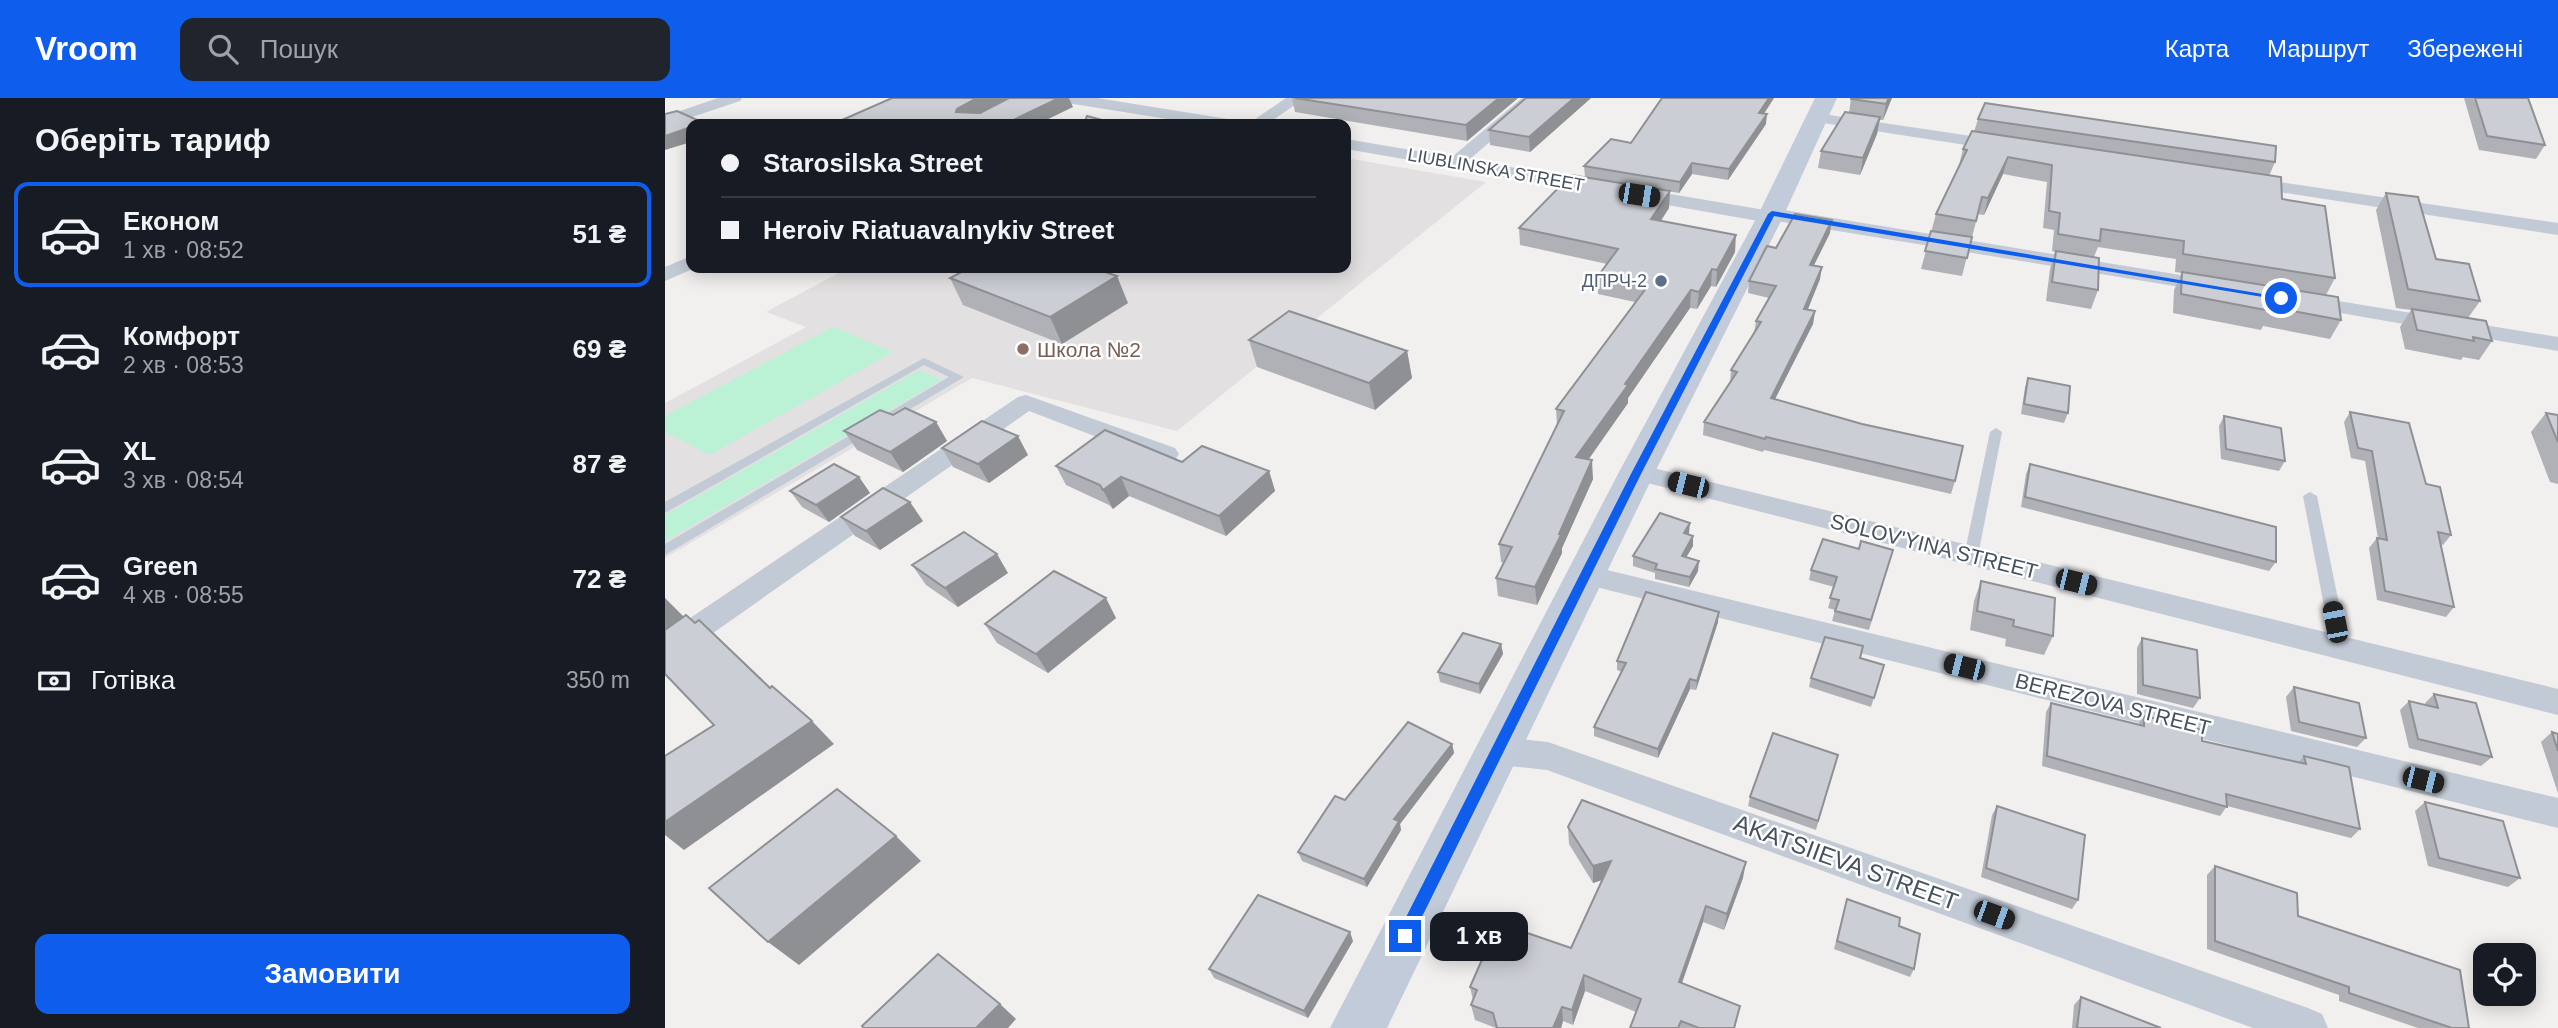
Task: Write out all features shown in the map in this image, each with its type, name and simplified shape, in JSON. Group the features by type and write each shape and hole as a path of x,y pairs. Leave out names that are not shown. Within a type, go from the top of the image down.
{"street":[{"path":"665,121 734,98"},
{"path":"1067,98 1197,119"},
{"path":"1264,119 1297,98"},
{"path":"1455,163 1532,98"},
{"path":"1358,1028 1637,472 1771,215 1821,108 2020,148"},
{"name":"LIUBLINSKA STREET","path":"1351,145 2238,291"},
{"path":"2224,179 2558,229"},
{"path":"665,275 686,264"},
{"path":"2280,298 2558,344"},
{"path":"665,650 1026,402 1166,454"},
{"name":"SOLOV'YINA STREET","path":"1637,472 2558,702"},
{"name":"BEREZOVA STREET","path":"1586,575 2558,813"},
{"name":"AKATSIIEVA STREET","path":"1499,751 1548,756 2308,1028"}],"lane":[{"path":"665,508 924,361 958,377 665,550"},
{"path":"1971,555 1996,432"},
{"path":"2310,496 2340,648"}],"shaded area":[{"name":"Школа №2","path":"1351,159 1486,182 1177,431 972,378 665,558 665,403 806,327 766,312 839,273 1351,273"}],"green space":[{"path":"833,327 893,352 710,455 665,432 665,416"},
{"path":"919,370 941,380 665,541 665,515"}],"building":[{"path":"892,98 977,98 956,112 980,113 1009,98 1059,98 1015,119 844,119"},
{"path":"1295,98 1499,98 1466,125"},
{"path":"1526,98 1574,98 1529,137 1489,130"},
{"path":"1662,98 1769,98 1759,113 1767,114 1729,169 1692,163 1680,182 1584,166 1611,139 1631,143"},
{"path":"1851,98 1889,98 1886,104"},
{"path":"2475,98 2528,98 2545,145 2487,136"},
{"path":"1985,103 2276,146 2275,162 1978,119"},
{"path":"677,111 695,119 686,119 686,129 665,136 665,114"},
{"path":"1845,112 1880,117 1863,158 1821,151"},
{"path":"1972,131 2281,177 2282,199 2325,206 2335,278 2183,254 2184,241 2101,229 2100,241 2058,234 2060,213 2049,211 2052,165 2008,157 1988,198 1982,197 1976,221 1936,214 1967,150 1963,149"},
{"path":"1571,175 1670,191 1651,219 1736,235 1717,270 1712,269 1699,292 1691,290 1576,457 1592,460 1559,534 1561,535 1535,587 1496,578 1512,547 1499,544 1564,411 1556,409 1647,287 1598,276 1618,249 1519,228"},
{"path":"2386,193 2418,197 2436,259 2469,264 2480,301 2408,289"},
{"path":"1795,214 1832,220 1810,265 1822,267 1804,309 1815,311 1771,398 1862,424 1963,446 1955,481 1766,437 1765,439 1704,422 1737,372 1731,370 1761,322 1756,321 1776,286 1749,281 1767,246 1776,248"},
{"path":"1931,231 1972,237 1967,258 1925,251"},
{"path":"2056,251 2099,258 2098,290 2052,282"},
{"path":"2182,272 2338,297 2341,320 2271,307 2271,311 2181,294"},
{"path":"960,273 1108,273 1117,276 1050,317 950,278"},
{"path":"2412,309 2486,321 2492,341 2473,337 2474,341 2417,330"},
{"path":"1289,311 1407,351 1369,383 1249,340"},
{"path":"2028,378 2070,386 2068,413 2024,404"},
{"path":"905,408 936,422 890,452 844,431 880,410 893,415"},
{"path":"2350,412 2409,423 2426,484 2440,487 2451,535 2438,532 2454,607 2385,591 2377,538 2387,540 2372,451 2358,448"},
{"path":"2546,413 2558,415 2558,442"},
{"path":"2224,416 2281,428 2285,461 2226,449"},
{"path":"982,421 1018,436 978,464 942,448"},
{"path":"1105,430 1182,462 1202,446 1269,471 1219,516 1121,477 1103,490 1100,485 1056,466"},
{"path":"834,464 859,477 816,505 790,491"},
{"path":"2030,464 2276,527 2276,562 2025,497"},
{"path":"883,488 910,502 866,531 841,517"},
{"path":"1660,513 1690,523 1684,533 1693,536 1682,556 1699,561 1690,577 1655,569 1657,564 1633,556"},
{"path":"964,532 997,554 945,588 912,565"},
{"path":"1823,539 1859,549 1861,541 1893,550 1871,620 1835,611 1839,600 1830,598 1837,577 1811,570"},
{"path":"1054,571 1106,598 1036,654 985,624"},
{"path":"1981,581 2055,598 2053,636 2013,626 2014,620 1977,611"},
{"path":"1646,592 1719,612 1697,681 1690,679 1658,749 1594,727 1626,663 1617,661"},
{"path":"686,615 695,623 699,620 770,688 772,686 812,721 665,822 665,756 714,725 665,674 665,630"},
{"path":"1463,633 1501,644 1479,684 1438,672"},
{"path":"1825,637 1863,646 1860,658 1884,665 1874,698 1811,678"},
{"path":"2142,638 2197,650 2200,698 2143,685"},
{"path":"2294,687 2359,703 2366,738 2299,722"},
{"path":"2434,694 2476,703 2492,757 2418,739 2409,701 2438,708"},
{"path":"2051,703 2144,726 2144,716 2202,730 2202,741 2306,764 2304,756 2349,767 2360,829 2226,794 2227,807 2047,756"},
{"path":"1408,722 1452,744 1394,819 1399,821 1364,879 1298,852 1335,796 1345,800"},
{"path":"2552,732 2558,734 2558,751"},
{"path":"1773,733 1838,755 1818,821 1750,797"},
{"path":"837,789 896,836 768,942 709,888"},
{"path":"1582,800 1746,862 1727,914 1706,906 1679,982 1740,1006 1734,1028 1699,1028 1681,1021 1678,1028 1630,1028 1641,999 1584,975 1572,1010 1562,1007 1553,1028 1497,1028 1493,1013 1471,1005 1477,990 1470,987 1498,923 1571,948 1611,861 1593,866 1568,827"},
{"path":"2425,802 2503,821 2520,878 2439,858"},
{"path":"1997,806 2085,835 2078,900 1986,868"},
{"path":"2215,866 2297,893 2298,916 2460,970 2469,1028 2452,1028 2349,993 2349,987 2215,941"},
{"path":"1258,895 1350,932 1304,1011 1209,969"},
{"path":"1847,899 1900,918 1899,926 1920,934 1914,969 1837,941"},
{"path":"938,954 1000,1004 976,1028 862,1026"},
{"path":"2081,997 2161,1028 2077,1028"}],"place":[{"name":"ДПРЧ-2","path":"1661,281"},
{"name":"Школа №2","path":"1023,349"}],"route":[{"path":"1405,936 1637,472 1772,214 2281,298"}]}
